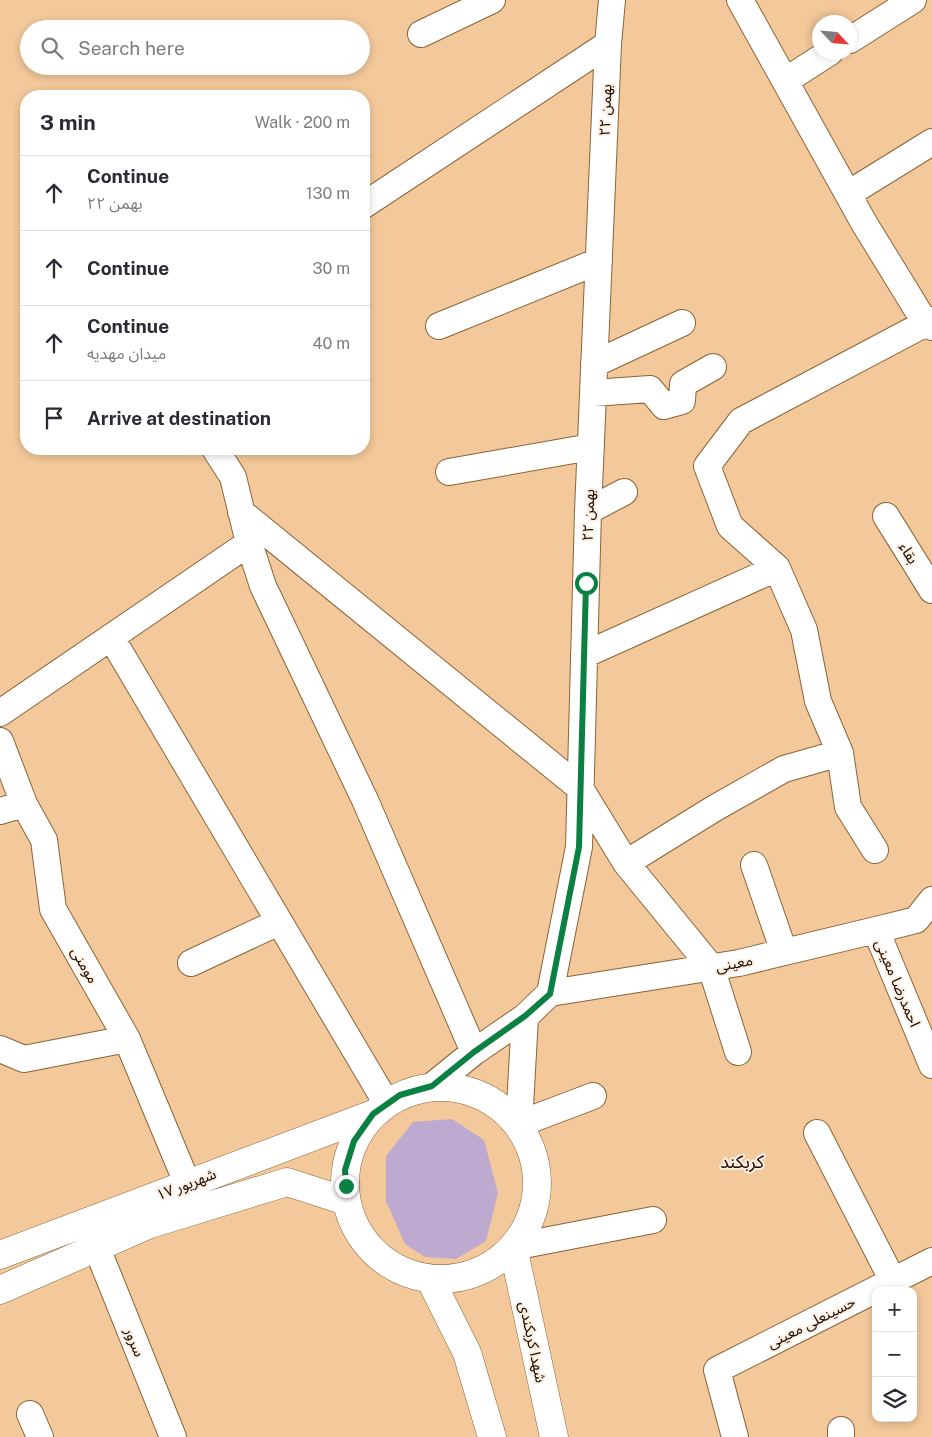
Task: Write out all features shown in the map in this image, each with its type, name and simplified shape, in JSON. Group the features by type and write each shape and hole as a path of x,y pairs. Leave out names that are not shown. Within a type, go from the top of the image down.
{"street":[{"path":"421,34 492,0"},
{"name":"۲۲ بهمن","path":"550,994 579,847 588,512 608,44 612,0"},
{"path":"857,36 913,0"},
{"path":"748,3 785,81 848,194 930,323 741,421 707,466 730,526 777,568 804,630 818,701 840,753 848,807 875,850"},
{"path":"370,202 608,44"},
{"path":"785,81 818,60"},
{"path":"848,194 932,142"},
{"path":"439,326 599,261"},
{"path":"594,364 682,323"},
{"path":"593,393 650,389 664,406 682,401 683,384 713,367"},
{"path":"449,472 591,447"},
{"path":"219,455 232,477 248,543 263,586 364,800 474,1052"},
{"path":"588,512 624,492"},
{"path":"241,512 580,788 626,863 711,967 738,1052"},
{"name":"بقاء","path":"886,516 932,590"},
{"path":"0,714 248,543"},
{"path":"584,655 777,568"},
{"path":"111,637 279,922 380,1109 354,1141 345,1170 346,1201 357,1230 376,1254 401,1271 430,1279 461,1277 482,1269 489,1266 513,1247 531,1219 538,1187 534,1154 519,1124 525,1016"},
{"name":"مومنی","path":"0,741 12,807 44,840 53,910 127,1039 187,1183"},
{"path":"626,863 784,769 840,753"},
{"path":"754,866 784,952"},
{"name":"معینی","path":"550,994 739,963 876,930 924,924 932,900"},
{"path":"191,963 279,922"},
{"name":"احمدرضا معینی","path":"876,930 932,1064"},
{"path":"432,1086 474,1052 525,1016 550,994"},
{"path":"0,1049 24,1059 127,1039"},
{"name":"۱۷ شهریور","path":"0,1255 380,1109 400,1095 432,1086 464,1088 495,1102 519,1124"},
{"path":"519,1124 593,1096"},
{"path":"817,1134 893,1281"},
{"name":"۱۷ شهریور","path":"0,1290 150,1224 287,1182 346,1201"},
{"path":"513,1247 653,1220"},
{"name":"شهدا کربکندی","path":"513,1247 554,1437"},
{"name":"سرور","path":"97,1248 173,1437"},
{"name":"حسینعلی معینی","path":"735,1437 717,1370 932,1261"},
{"path":"430,1279 467,1354 492,1437"}],"shaded area":[{"path":"452,1119 484,1140 498,1193 486,1241 456,1259 425,1257 405,1244 386,1201 386,1156 413,1122"}],"district":[{"name":"کربکند","path":"742,1161"}],"route":[{"path":"346,1186 345,1170 354,1141 373,1114 400,1095 432,1086 474,1052 525,1016 550,994 579,847 586,583"}]}
